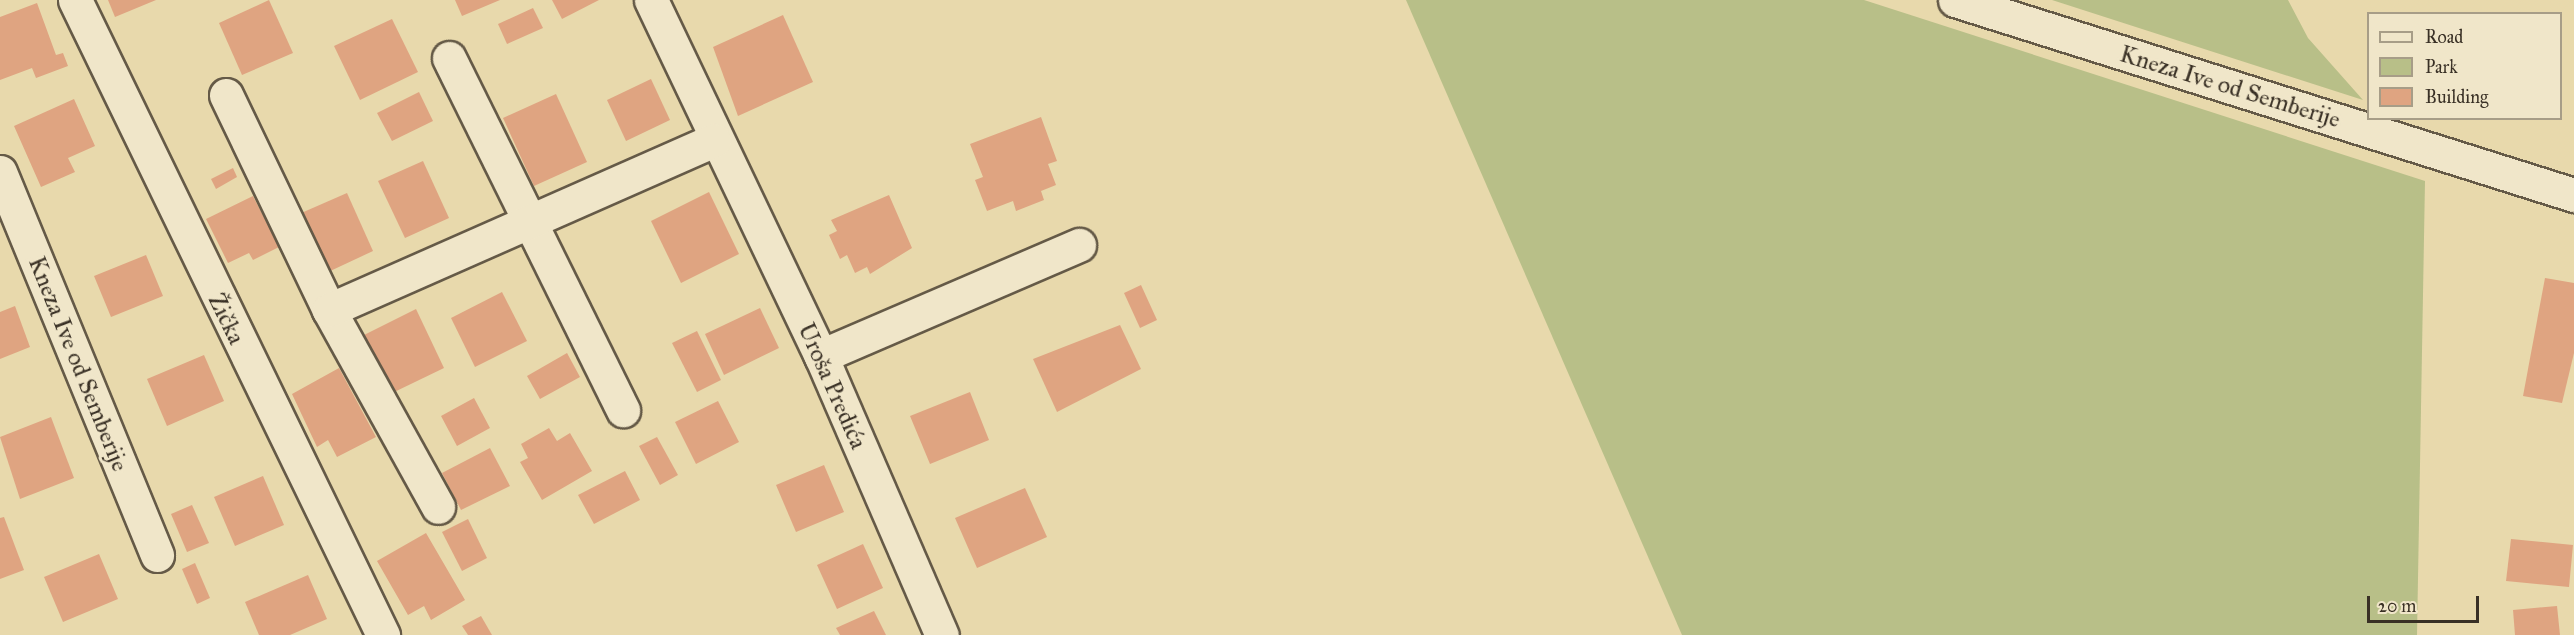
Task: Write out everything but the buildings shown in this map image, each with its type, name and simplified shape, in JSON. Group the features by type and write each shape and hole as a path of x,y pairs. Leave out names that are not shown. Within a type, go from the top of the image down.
{"street":[{"name":"Žička","path":"75,0 383,635"},
{"name":"Uroša Predića","path":"651,0 714,140 821,356 942,635"},
{"name":"Kneza Ive od Semberije","path":"1955,0 2574,195"},
{"path":"449,58 527,221 623,410"},
{"path":"226,95 329,310 438,507"},
{"path":"329,310 714,140"},
{"name":"Kneza Ive od Semberije","path":"0,172 157,555"},
{"path":"821,356 1079,245"}],"green space":[{"path":"1406,0 1864,0 2425,181 2417,635 1682,635"},
{"path":"2052,0 2288,0 2308,38 2363,100"}]}
